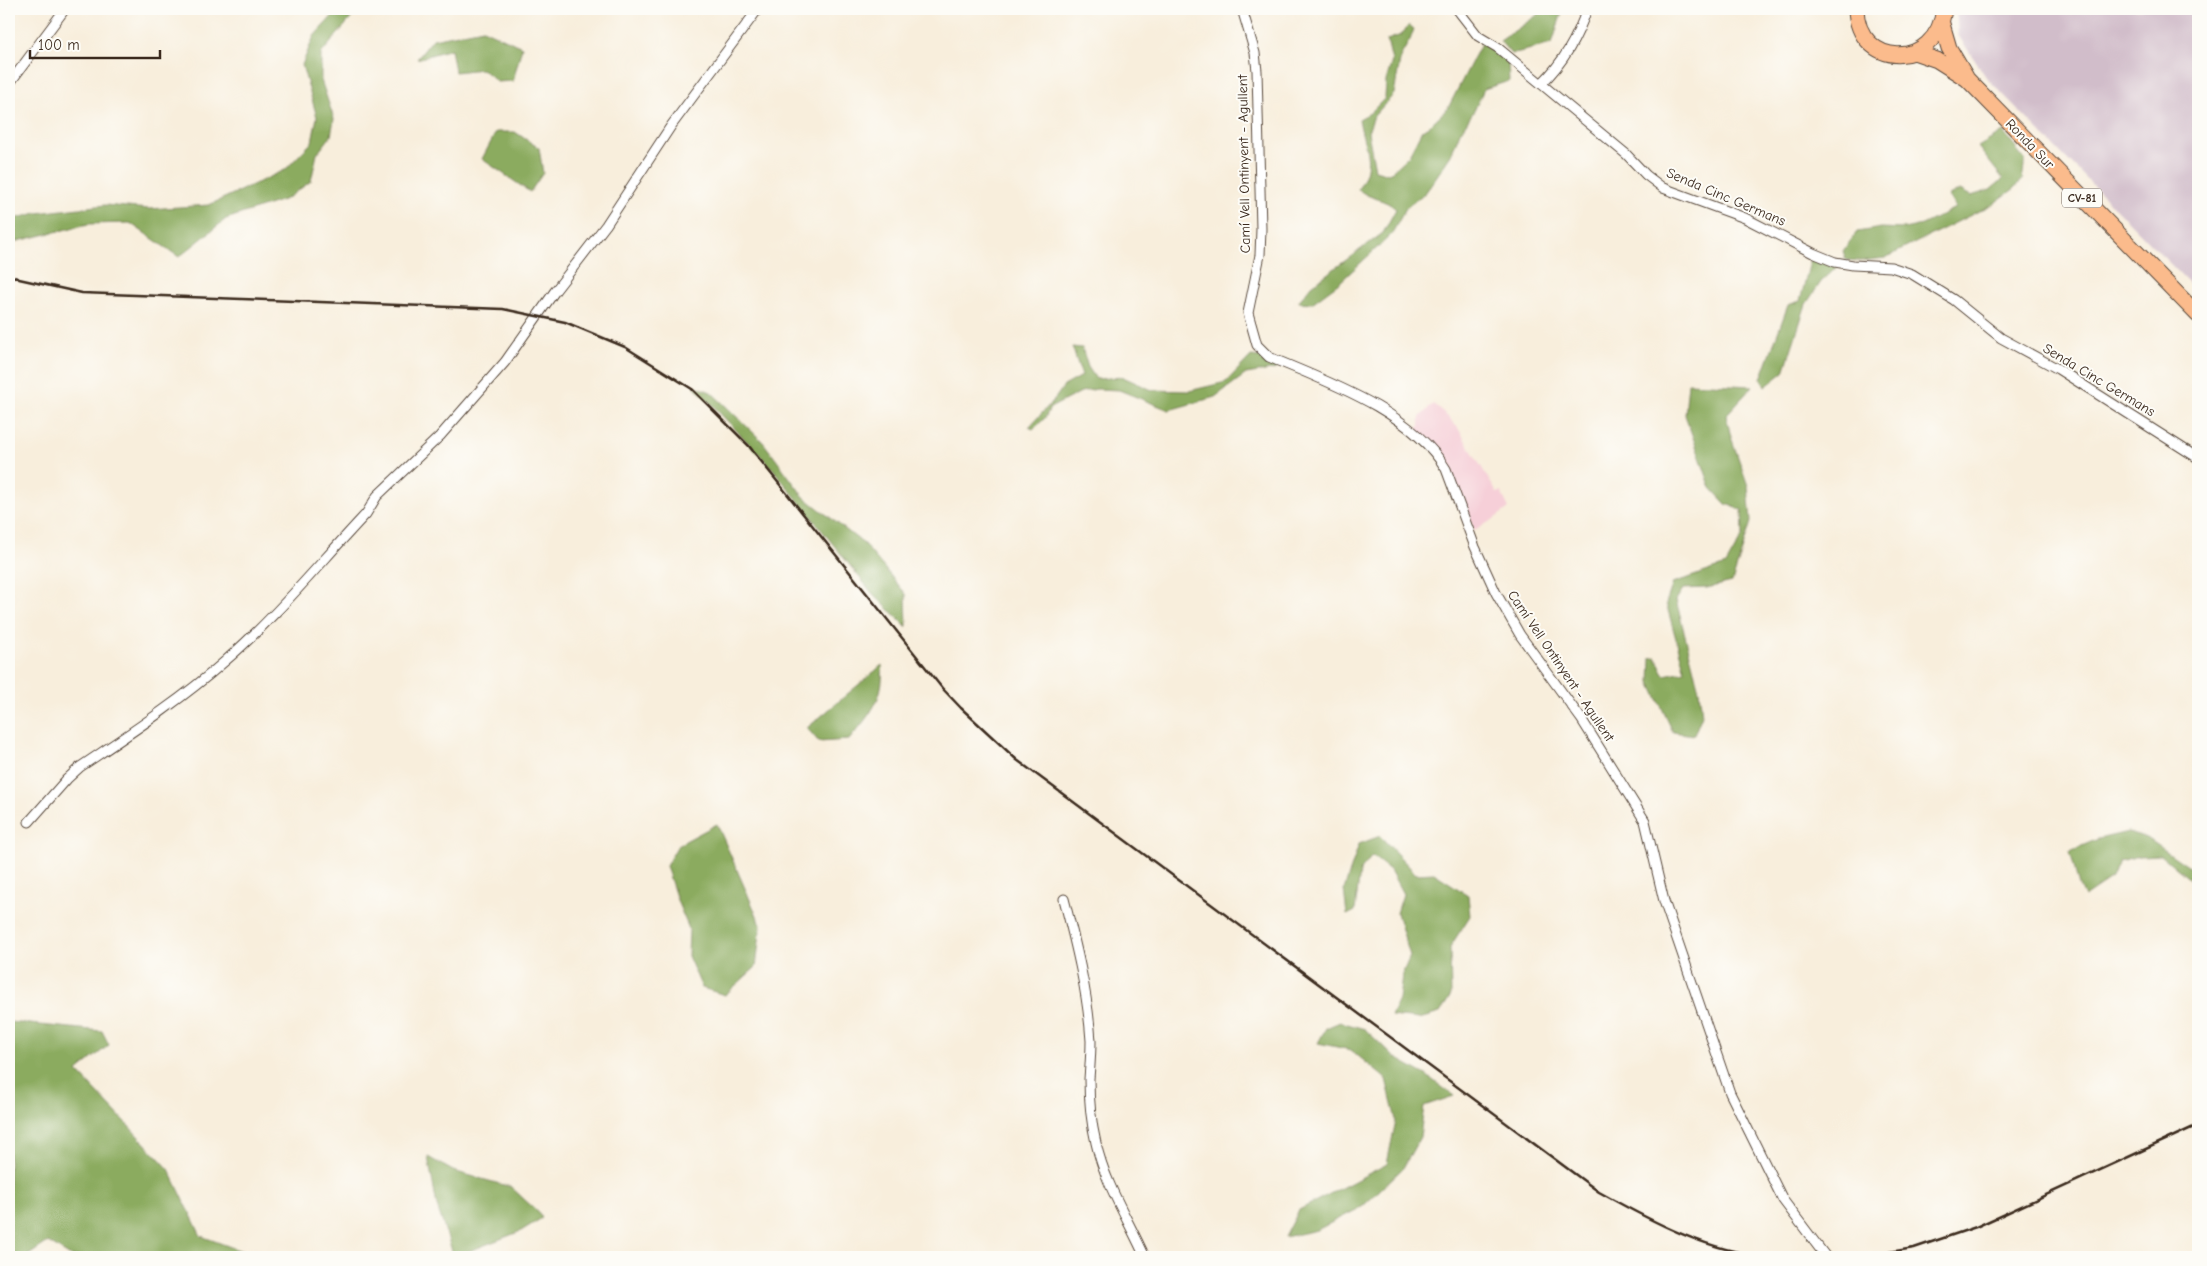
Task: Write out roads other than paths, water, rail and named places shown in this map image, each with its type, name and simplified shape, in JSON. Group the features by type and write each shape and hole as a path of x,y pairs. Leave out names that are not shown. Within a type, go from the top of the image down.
{"main road":[{"name":"CV-81","path":"1855,9 1858,24 1864,36 1874,46 1886,53 1900,55 1914,52 1931,41 1943,16"},
{"name":"CV-81","path":"1943,16 1950,48 1967,79"},
{"name":"CV-81","path":"1914,52 1937,60 1967,79"},
{"name":"Ronda Sur","path":"1967,79 2198,315"}],"street":[{"path":"9,84 65,9"},
{"path":"29,822 80,767 174,702 224,662 284,604 366,514 376,496 446,429 505,362 555,291 606,225 676,119 758,9"},
{"name":"Camí Vell Ontinyent - Agullent","path":"1242,9 1257,72 1260,256 1248,313 1257,345 1269,357 1364,399 1408,428 1428,445 1440,459 1496,592 1520,635 1582,720 1645,821 1664,901 1730,1093 1783,1200 1826,1257"},
{"name":"Senda Cinc Germans","path":"1457,9 1478,36 1498,48 1663,188 1745,218 1813,253 1836,262 1852,265 1891,266 1912,274 1954,300 2001,338 2058,369 2198,458"},
{"path":"1541,84 1565,57 1578,34 1587,9"},
{"path":"1064,899 1077,953 1089,1019 1090,1087 1096,1141 1102,1166 1113,1193 1145,1257"}],"railway":[{"path":"9,274 19,279 82,293 503,309 565,322 625,347 692,389 749,446 942,688 1017,760 1599,1192 1640,1214 1703,1242 1725,1249 1771,1257"},
{"path":"1859,1257 1914,1248 1976,1227 2198,1125"}]}
